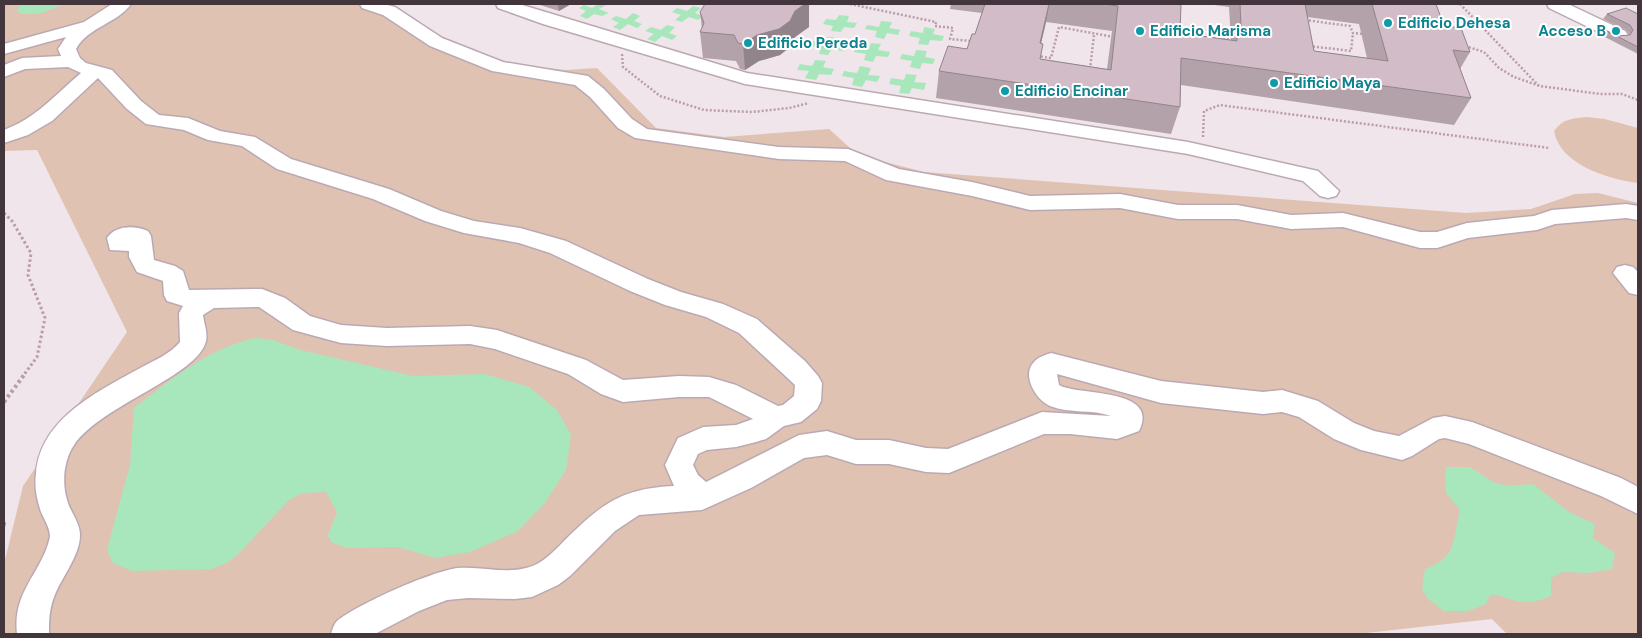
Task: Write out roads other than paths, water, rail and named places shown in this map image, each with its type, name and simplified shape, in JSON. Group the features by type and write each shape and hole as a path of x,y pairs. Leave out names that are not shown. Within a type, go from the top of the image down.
{"street":[{"path":"4,137 30,126 66,98 83,80 83,67 67,49 72,40 89,26 123,4"},
{"path":"368,4 389,11 452,50 499,67 558,74 581,80 592,86 632,130 642,134 770,152 848,155 908,182 972,189 1030,203 1120,201 1178,212 1237,212 1292,222 1343,220 1420,240 1437,240 1467,231 1537,223 1552,217 1626,211 1638,213"},
{"path":"504,4 745,78 1188,148 1310,176 1328,191"},
{"path":"1555,4 1627,33 1579,4"},
{"path":"4,49 32,43 63,31 89,26"},
{"path":"4,71 22,64 83,67 104,74 134,105 154,120 188,124 215,136 248,141 284,164 382,194 433,216 472,228 520,236 558,247 598,264 639,285 674,299 714,310 748,326 796,368 809,383 807,400 791,414 777,417 756,431 736,436 703,439 688,446 679,465 687,483 702,497"},
{"path":"139,243 141,257 146,266 167,272 175,277 176,295 197,304 262,298 276,304 302,323 321,329 361,336 470,335 497,340 578,367 610,387 623,391 707,386 721,390 759,410 777,417"},
{"path":"1638,270 1625,273 1638,287"},
{"path":"33,634 34,608 42,585 58,559 65,540 66,528 57,514 50,494 51,464 56,450 65,434 84,418 126,388 184,356 192,346 197,304"},
{"path":"347,634 358,626 434,589 458,583 530,582 551,572 580,548 614,514 632,504 702,497 741,479 799,447 827,443 856,452 888,452 926,460 949,461 1042,423 1070,423 1117,428 1129,423 1128,415 1119,407 1063,400 1048,391 1042,379 1043,369 1051,363 1161,392 1263,403 1282,400 1308,409 1344,430 1370,442 1402,448 1433,430 1445,427 1472,432 1611,487 1638,501"}],"place":[{"name":"Edificio Dehesa","path":"1388,23"},
{"name":"Edificio Marisma","path":"1140,31"},
{"name":"Acceso B","path":"1616,31"},
{"name":"Edificio Pereda","path":"748,43"},
{"name":"Edificio Maya","path":"1274,83"},
{"name":"Edificio Encinar","path":"1005,91"}]}
